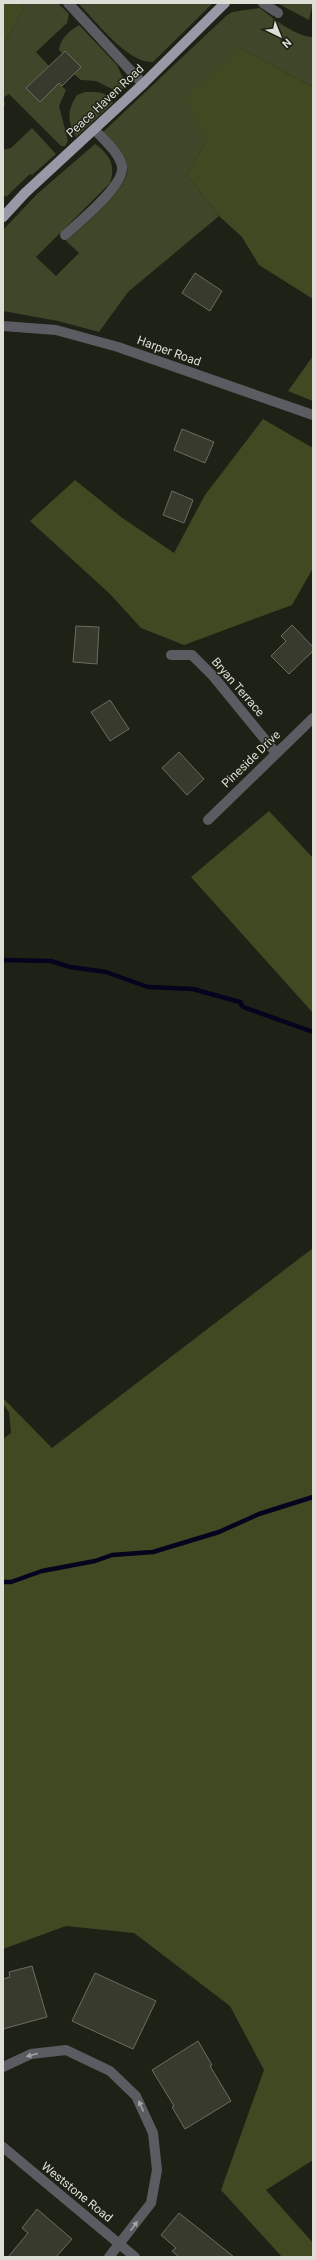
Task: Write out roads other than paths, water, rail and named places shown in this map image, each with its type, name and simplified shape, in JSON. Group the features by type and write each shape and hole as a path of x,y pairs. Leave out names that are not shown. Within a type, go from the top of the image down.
{"main road":[{"name":"Peace Haven Road","path":"3,217 25,193 143,84 224,3"}],"street":[{"path":"68,3 143,84"},
{"path":"263,3 278,13"},
{"path":"65,235 120,178 122,166 118,157 94,129"},
{"name":"Harper Road","path":"3,318 8,326 56,330 118,346 160,363 313,415"},
{"name":"Bryan Terrace","path":"171,655 192,655 213,676 276,753"},
{"name":"Pineside Drive","path":"208,820 313,718"},
{"path":"3,2067 31,2054 66,2050 110,2071 136,2096 153,2133 157,2170 151,2204 109,2257"},
{"name":"Weststone Road","path":"3,2146 54,2191 135,2257"}],"waterway":[{"path":"3,960 51,961 70,967 106,972 148,987 193,989 240,1002 243,1007 313,1032"},
{"path":"3,1582 11,1582 42,1571 95,1561 112,1555 153,1552 219,1532 259,1514 313,1497"}]}
